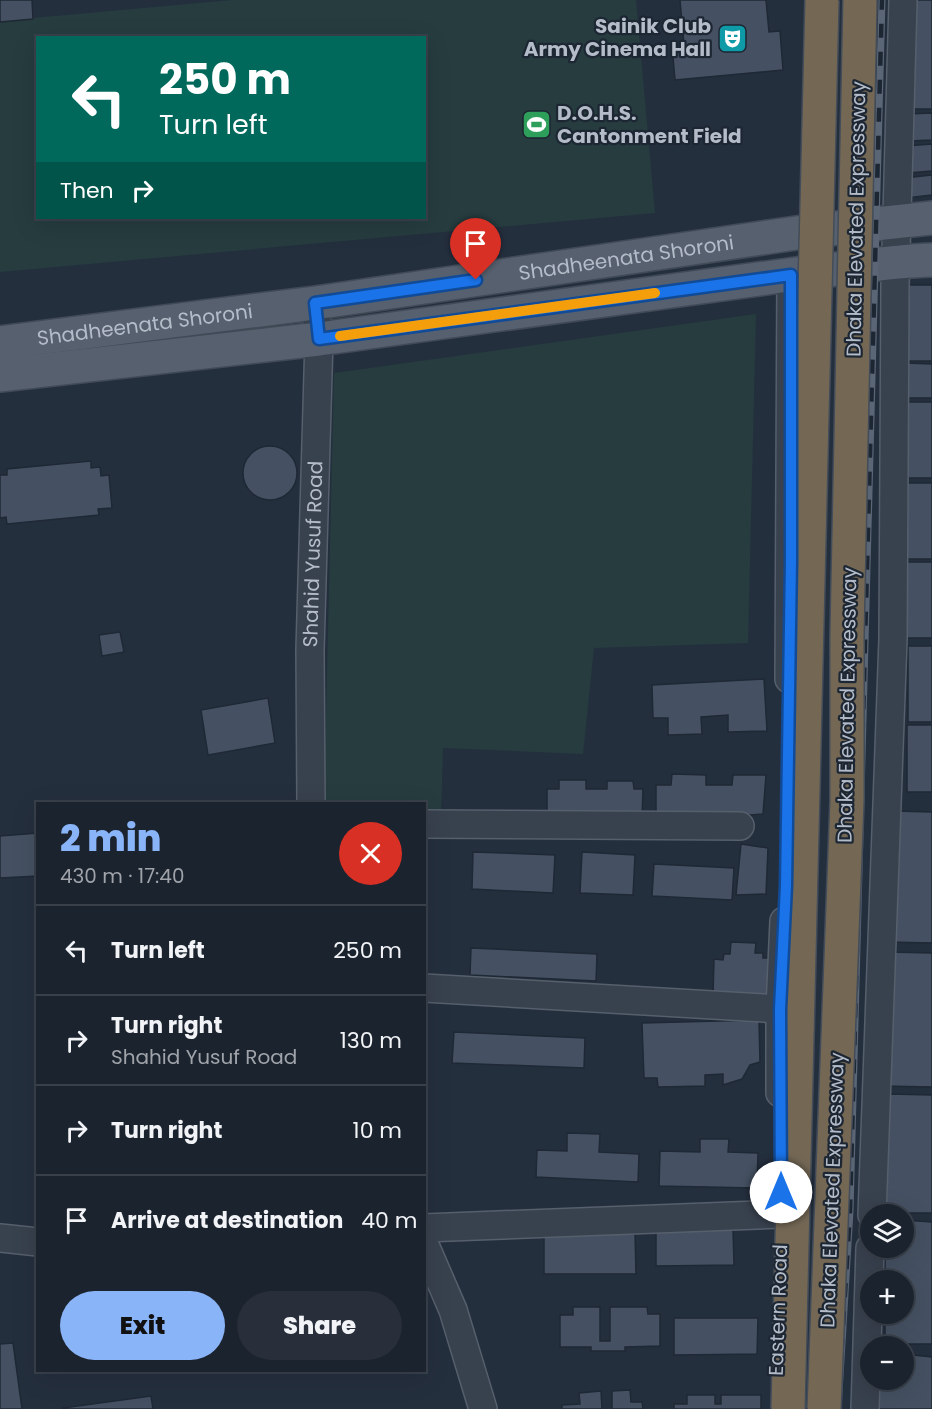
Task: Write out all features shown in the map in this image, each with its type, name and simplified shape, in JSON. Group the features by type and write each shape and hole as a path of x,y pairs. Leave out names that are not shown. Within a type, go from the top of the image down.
{"highway":[{"name":"Dhaka Elevated Expressway","path":"788,1409 822,0"},
{"name":"Dhaka Elevated Expressway","path":"824,1409 847,801 847,623 860,0"}],"main road":[{"name":"Shadheenata Shoroni","path":"0,343 315,303 810,231 932,218"},
{"name":"Shadheenata Shoroni","path":"0,375 319,339 896,261 932,260"}],"street":[{"name":"Eastern Road","path":"775,1409 781,1214 780,1009 786,886 791,584 800,273 810,231 813,0"},
{"path":"872,1204 892,639 896,261 903,0"},
{"name":"Shahid Yusuf Road","path":"311,802 310,650 319,339 315,303"},
{"path":"426,824 740,826"},
{"path":"426,988 780,1009"},
{"path":"426,1228 781,1214"},
{"path":"0,1238 36,1242"},
{"path":"426,1246 453,1310 483,1409"},
{"path":"865,1409 870,1258"}],"green space":[{"name":"D.O.H.S. Cantonment Field","path":"232,0 636,0 655,213 0,272 0,21"},
{"path":"756,314 748,643 594,648 583,754 443,748 441,821 426,821 426,802 324,802 334,373"}],"building":[{"path":"0,0 32,0 33,19 0,22"},
{"name":"Sainik Club Army Cinema Hall","path":"680,0 766,0 769,32 780,31 783,70 675,80 672,46 684,45"},
{"path":"913,0 932,0 932,109 911,109"},
{"path":"932,113 932,140 909,141 908,114"},
{"path":"932,144 932,171 908,173 906,146"},
{"path":"932,175 932,195 906,198 904,178"},
{"path":"904,285 932,285 932,361 904,361"},
{"path":"905,363 932,364 932,398 904,398"},
{"path":"904,402 932,402 932,478 904,478"},
{"path":"270,446 280,448 289,454 295,463 297,473 295,483 289,492 280,498 270,500 260,498 251,492 245,483 243,473 245,463 251,454 260,448"},
{"path":"91,461 91,468 100,467 101,476 109,475 112,508 98,509 99,515 7,524 6,517 0,518 0,475 7,475 7,469"},
{"path":"903,483 932,483 932,559 903,559"},
{"path":"901,562 932,562 932,638 902,638"},
{"path":"120,632 124,652 102,656 99,635"},
{"path":"908,646 932,646 932,722 908,722"},
{"path":"764,679 767,731 728,732 728,715 701,717 702,734 668,735 668,718 653,718 652,685"},
{"path":"268,698 275,743 208,755 201,710"},
{"path":"907,725 932,725 932,792 907,792"},
{"path":"672,774 706,775 706,785 732,785 733,775 766,775 763,814 656,822 656,785 671,785"},
{"path":"559,780 586,780 586,789 607,789 607,781 633,781 634,789 643,789 642,818 547,818 547,789 559,789"},
{"path":"892,811 932,812 932,943 888,942"},
{"path":"36,833 36,876 0,878 0,836"},
{"path":"741,844 768,848 766,894 736,895"},
{"path":"473,852 555,855 553,893 472,889"},
{"path":"582,852 635,855 633,895 580,893"},
{"path":"654,864 734,868 732,900 652,896"},
{"path":"731,942 756,943 755,953 763,953 763,958 772,958 771,998 713,996 714,959 723,960 724,954 730,954"},
{"path":"471,948 597,954 596,981 470,975"},
{"path":"886,952 932,953 932,1087 883,1086"},
{"path":"759,1020 760,1062 750,1065 742,1079 723,1085 723,1074 705,1075 705,1086 658,1087 657,1078 644,1078 642,1023"},
{"path":"454,1032 585,1038 584,1068 452,1063"},
{"path":"888,1094 932,1095 932,1213 914,1213 914,1204 886,1204"},
{"path":"567,1133 600,1134 599,1152 639,1154 638,1182 536,1177 537,1150 567,1151"},
{"path":"700,1139 729,1139 728,1152 758,1153 757,1188 659,1186 660,1151 700,1152"},
{"path":"914,1221 932,1222 932,1344 914,1344 914,1336 885,1336 885,1324 914,1324 914,1270 885,1270 885,1258 914,1258"},
{"path":"733,1230 734,1265 656,1266 656,1231"},
{"path":"544,1232 635,1232 636,1274 544,1274"},
{"path":"573,1307 600,1307 600,1341 610,1341 610,1307 647,1307 648,1314 660,1314 660,1346 625,1347 625,1351 591,1351 591,1347 560,1347 560,1315 573,1315"},
{"path":"674,1318 758,1318 757,1354 674,1355"},
{"path":"13,1343 22,1409 0,1409 0,1344"},
{"path":"914,1355 932,1357 932,1409 876,1409 877,1390 914,1390"},
{"path":"630,1390 631,1402 642,1402 643,1409 612,1409 612,1391"},
{"path":"601,1391 602,1409 562,1409 562,1405 580,1404 579,1393"},
{"path":"687,1395 715,1395 715,1404 721,1404 721,1395 761,1395 761,1409 674,1409 674,1404 687,1404"},
{"path":"151,1396 153,1409 63,1409 63,1408"}],"tram line":[{"path":"816,1409 826,1211 861,0"}],"railway":[{"path":"838,1409 850,1211 882,0"}],"slow traffic":[{"path":"340,336 655,293"}],"place":[{"name":"Sainik Club Army Cinema Hall","path":"732,38"},
{"name":"D.O.H.S. Cantonment Field","path":"536,125"}],"route":[{"path":"476,280 315,303 319,339 791,275 791,561 786,886 780,1009 781,1192"}]}
